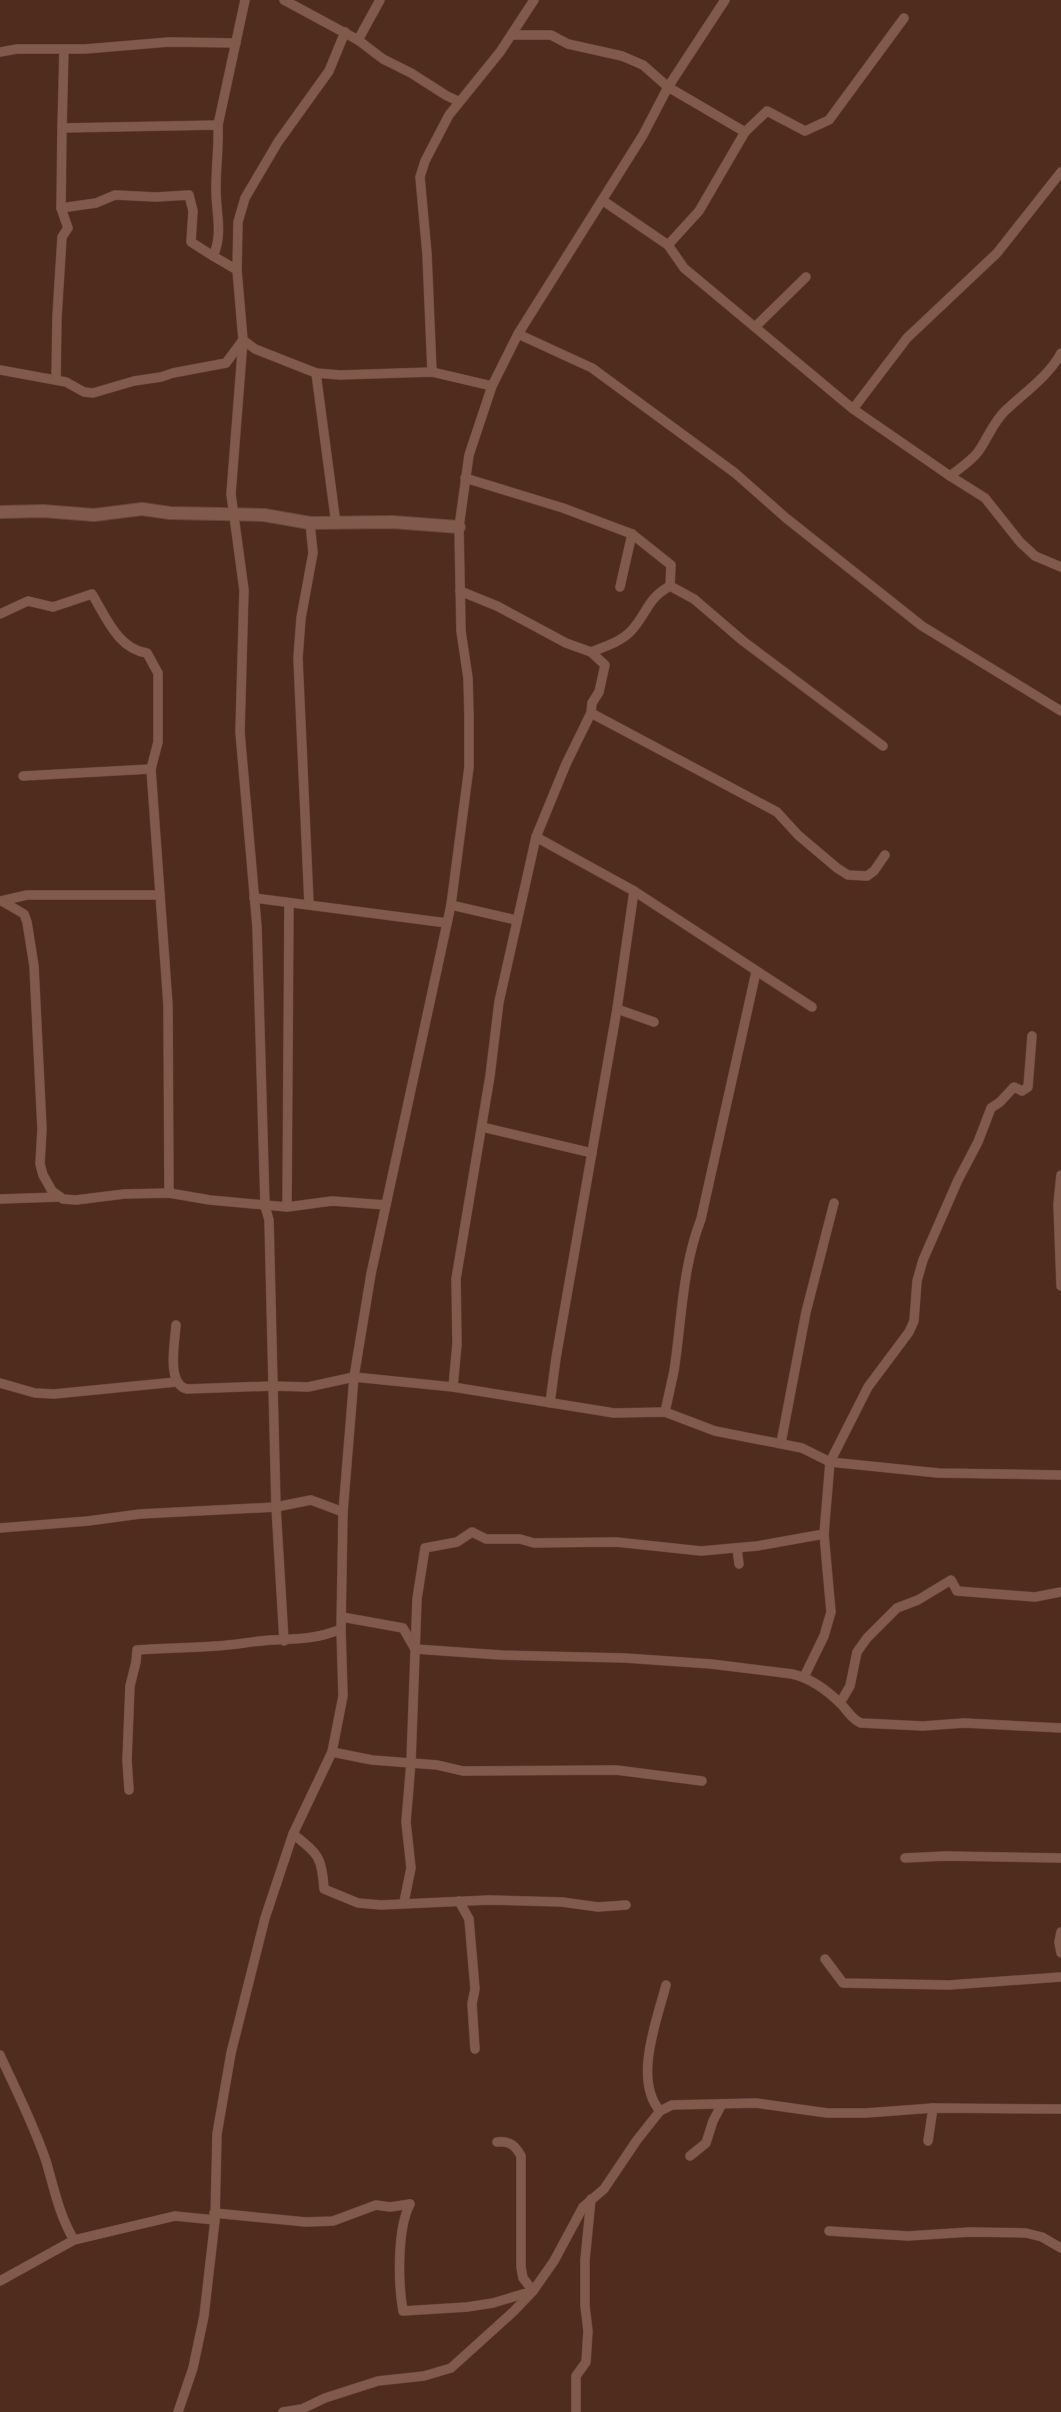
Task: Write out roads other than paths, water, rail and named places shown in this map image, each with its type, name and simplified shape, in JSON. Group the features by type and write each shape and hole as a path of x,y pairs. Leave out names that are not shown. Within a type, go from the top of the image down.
{"street":[{"path":"213,256 219,244 216,187 219,155 218,125 244,0"},
{"path":"284,0 345,32 383,59 458,101"},
{"path":"358,40 381,0"},
{"path":"432,372 427,254 420,177 433,144 458,101 512,34 534,0"},
{"path":"178,2412 193,2368 204,2316 214,2216 217,2134 231,2053 265,1918 293,1834 332,1752 343,1696 341,1629 343,1512 354,1377 386,1205 451,905 469,767 468,678 461,631 459,527 469,454 492,386 518,334 643,135 668,87 725,0"},
{"path":"668,245 699,211 745,132 767,111 805,131 829,120 904,18"},
{"path":"284,1641 276,1508 271,1263 269,1220 265,1206 254,898 240,732 244,590 231,494 243,340 237,270 238,222 245,198 278,142 330,71 345,32"},
{"path":"512,34 551,35 568,44 622,56 643,65 668,87 745,132"},
{"path":"0,52 169,42 236,43"},
{"path":"56,380 62,237 68,228 61,208 63,49"},
{"path":"62,128 218,125"},
{"path":"853,409 907,338 997,253 1061,172"},
{"path":"61,208 96,203 115,195 156,197 189,195 193,211 191,242 237,270"},
{"path":"602,200 668,245 684,268 853,409 985,498 1020,542 1035,556 1059,562"},
{"path":"755,327 806,277"},
{"path":"518,334 592,368 735,473 786,518 922,626 1061,711"},
{"path":"0,370 66,382 84,392 93,393 134,381 226,363 243,340"},
{"path":"243,340 255,348 316,373 340,375 432,372 492,386"},
{"path":"950,476 977,453 1005,411 1057,361 1061,353"},
{"path":"316,373 336,524"},
{"path":"465,478 563,507 632,534 672,565 670,586 649,602 641,620 627,635 591,652"},
{"path":"0,512 43,511 94,515 142,509 160,512 264,515 310,523 392,522 459,527"},
{"path":"309,904 298,658 301,618 313,553 310,523"},
{"path":"620,587 632,534"},
{"path":"670,586 694,599 743,640 883,746"},
{"path":"453,1387 457,1344 456,1279 482,1127 499,1002 516,920 536,837 566,764 591,713 592,703 599,692 605,665 591,652 566,643 497,606 460,591"},
{"path":"0,614 28,602 53,607 92,594 124,644 135,652 147,653 158,673 158,742 151,769 170,1068 169,1193"},
{"path":"591,713 777,812 811,847 848,874 867,876 874,871 885,855"},
{"path":"23,776 151,769"},
{"path":"536,837 634,891 756,972 812,1006"},
{"path":"550,1403 617,1009 634,891"},
{"path":"1,901 39,894 160,895"},
{"path":"254,898 447,923"},
{"path":"1,901 24,914 27,922 34,966 42,1129 40,1164 52,1191 60,1197"},
{"path":"287,1207 289,904"},
{"path":"451,905 516,920"},
{"path":"665,1412 674,1369 682,1299 692,1242 701,1219 756,972"},
{"path":"617,1009 654,1022"},
{"path":"804,1677 824,1636 831,1612 824,1534 830,1462 868,1387 909,1332 914,1321 917,1281 923,1260 958,1180 978,1142 991,1108 1014,1087 1022,1091 1028,1087 1032,1036"},
{"path":"482,1127 592,1154"},
{"path":"1061,1175 1058,1204 1061,1286"},
{"path":"0,1199 60,1197 76,1200 124,1194 169,1193 265,1206 287,1207 332,1201 386,1205"},
{"path":"782,1443 806,1312 834,1203"},
{"path":"176,1325 176,1382 180,1388 308,1387 354,1377 453,1387 614,1413 665,1412 715,1431 802,1448 830,1462 938,1473 1061,1475"},
{"path":"0,1383 35,1393 54,1394 176,1382"},
{"path":"0,1528 140,1514 276,1508 311,1500 343,1512"},
{"path":"404,1902 411,1868 406,1822 411,1762 417,1599 425,1548 457,1542 472,1532 486,1539 520,1539 534,1543 616,1542 701,1551 736,1548 824,1534"},
{"path":"736,1548 739,1564"},
{"path":"840,1703 850,1686 857,1652 867,1638 897,1608 918,1600 951,1580 957,1591 1035,1597 1061,1592"},
{"path":"342,1617 404,1628 415,1650"},
{"path":"129,1790 127,1760 130,1686 137,1650 284,1641 322,1637 341,1629"},
{"path":"415,1650 626,1658 711,1664 804,1677 840,1703 854,1720 870,1724 923,1726 964,1722 1061,1728"},
{"path":"332,1752 372,1760 411,1762 463,1771 616,1770 702,1781"},
{"path":"293,1834 314,1852 321,1863 324,1889 358,1903 381,1905 404,1902 524,1901 598,1906 626,1905"},
{"path":"904,1858 945,1856 1061,1858"},
{"path":"459,1901 469,1919 475,1989 472,2004 475,2049"},
{"path":"1061,1932 1059,1942 1061,1953"},
{"path":"825,1959 843,1983 948,1985 1061,1977"},
{"path":"660,2111 652,2102 648,2089 648,2066 666,1985"},
{"path":"0,2055 31,2121 56,2199 74,2240"},
{"path":"283,2412 302,2409 325,2398 378,2380 424,2376 451,2368 514,2311 533,2290 554,2261 583,2207 604,2189 660,2111 672,2104 756,2103 826,2113 867,2113 933,2108 1061,2109"},
{"path":"690,2156 706,2143 713,2121 722,2104"},
{"path":"928,2141 933,2108"},
{"path":"497,2142 506,2142 516,2146 521,2156 521,2267 523,2278 533,2290"},
{"path":"576,2412 576,2376 586,2362 588,2331 585,2306 585,2260 591,2199"},
{"path":"0,2281 74,2240 175,2216 306,2222 333,2221 376,2205 390,2207 410,2204 403,2218 399,2288 403,2311 494,2303 533,2290"},
{"path":"829,2231 908,2236 970,2232 1026,2234 1042,2237 1061,2248"}]}
